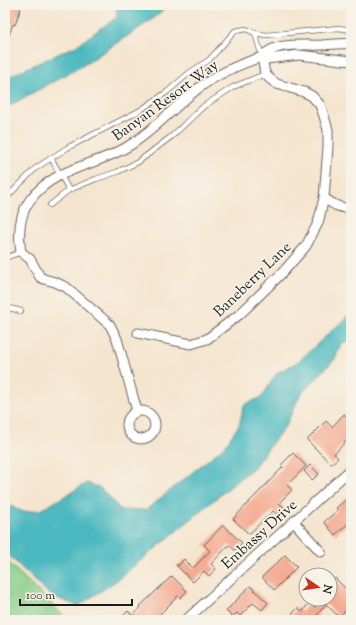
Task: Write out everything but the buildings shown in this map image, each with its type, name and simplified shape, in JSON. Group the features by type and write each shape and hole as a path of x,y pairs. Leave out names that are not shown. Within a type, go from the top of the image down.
{"street":[{"name":"Banyan Resort Way","path":"21,252 19,229 26,206 36,193 61,175 74,168 106,158 128,147 150,131 208,81 234,67 262,57 266,52 276,48 306,44 320,45 351,43"},
{"path":"320,45 351,48"},
{"name":"Banyan Resort Way","path":"262,57 267,59 299,54 351,61"},
{"path":"262,57 265,74"},
{"name":"Baneberry Lane","path":"138,333 191,344 207,339 240,314 283,272 306,246 318,223 324,198 328,147 328,130 320,105 312,96 278,84 265,74"},
{"path":"324,198 343,208 351,208"},
{"path":"21,252 30,259 40,277 66,287 110,325 117,338 137,411"},
{"name":"Embassy Drive","path":"192,618 351,469"},
{"path":"294,522 321,552"}],"lane":[{"path":"5,200 10,193 36,168 51,158 67,148 139,111 161,96 189,73 209,60 236,31 246,29 255,33 266,35 339,28 351,30"},
{"path":"255,33 262,57"},
{"path":"50,205 70,190 117,172 138,162 172,136 204,106 233,87 265,74"},
{"path":"51,158 70,190"},
{"path":"5,258 21,252"},
{"path":"5,307 21,311"}],"green space":[{"path":"5,559 68,620 5,620"}],"water":[{"path":"116,5 168,5 153,19 82,66 5,108 5,79 76,46 117,17"},
{"path":"351,313 351,342 342,342 335,359 300,395 286,425 253,468 116,581 78,606 51,596 5,552 5,503 23,512 41,510 87,483 100,488 121,510 146,510 225,446 239,425 244,405 262,397 277,373 299,361"}]}
